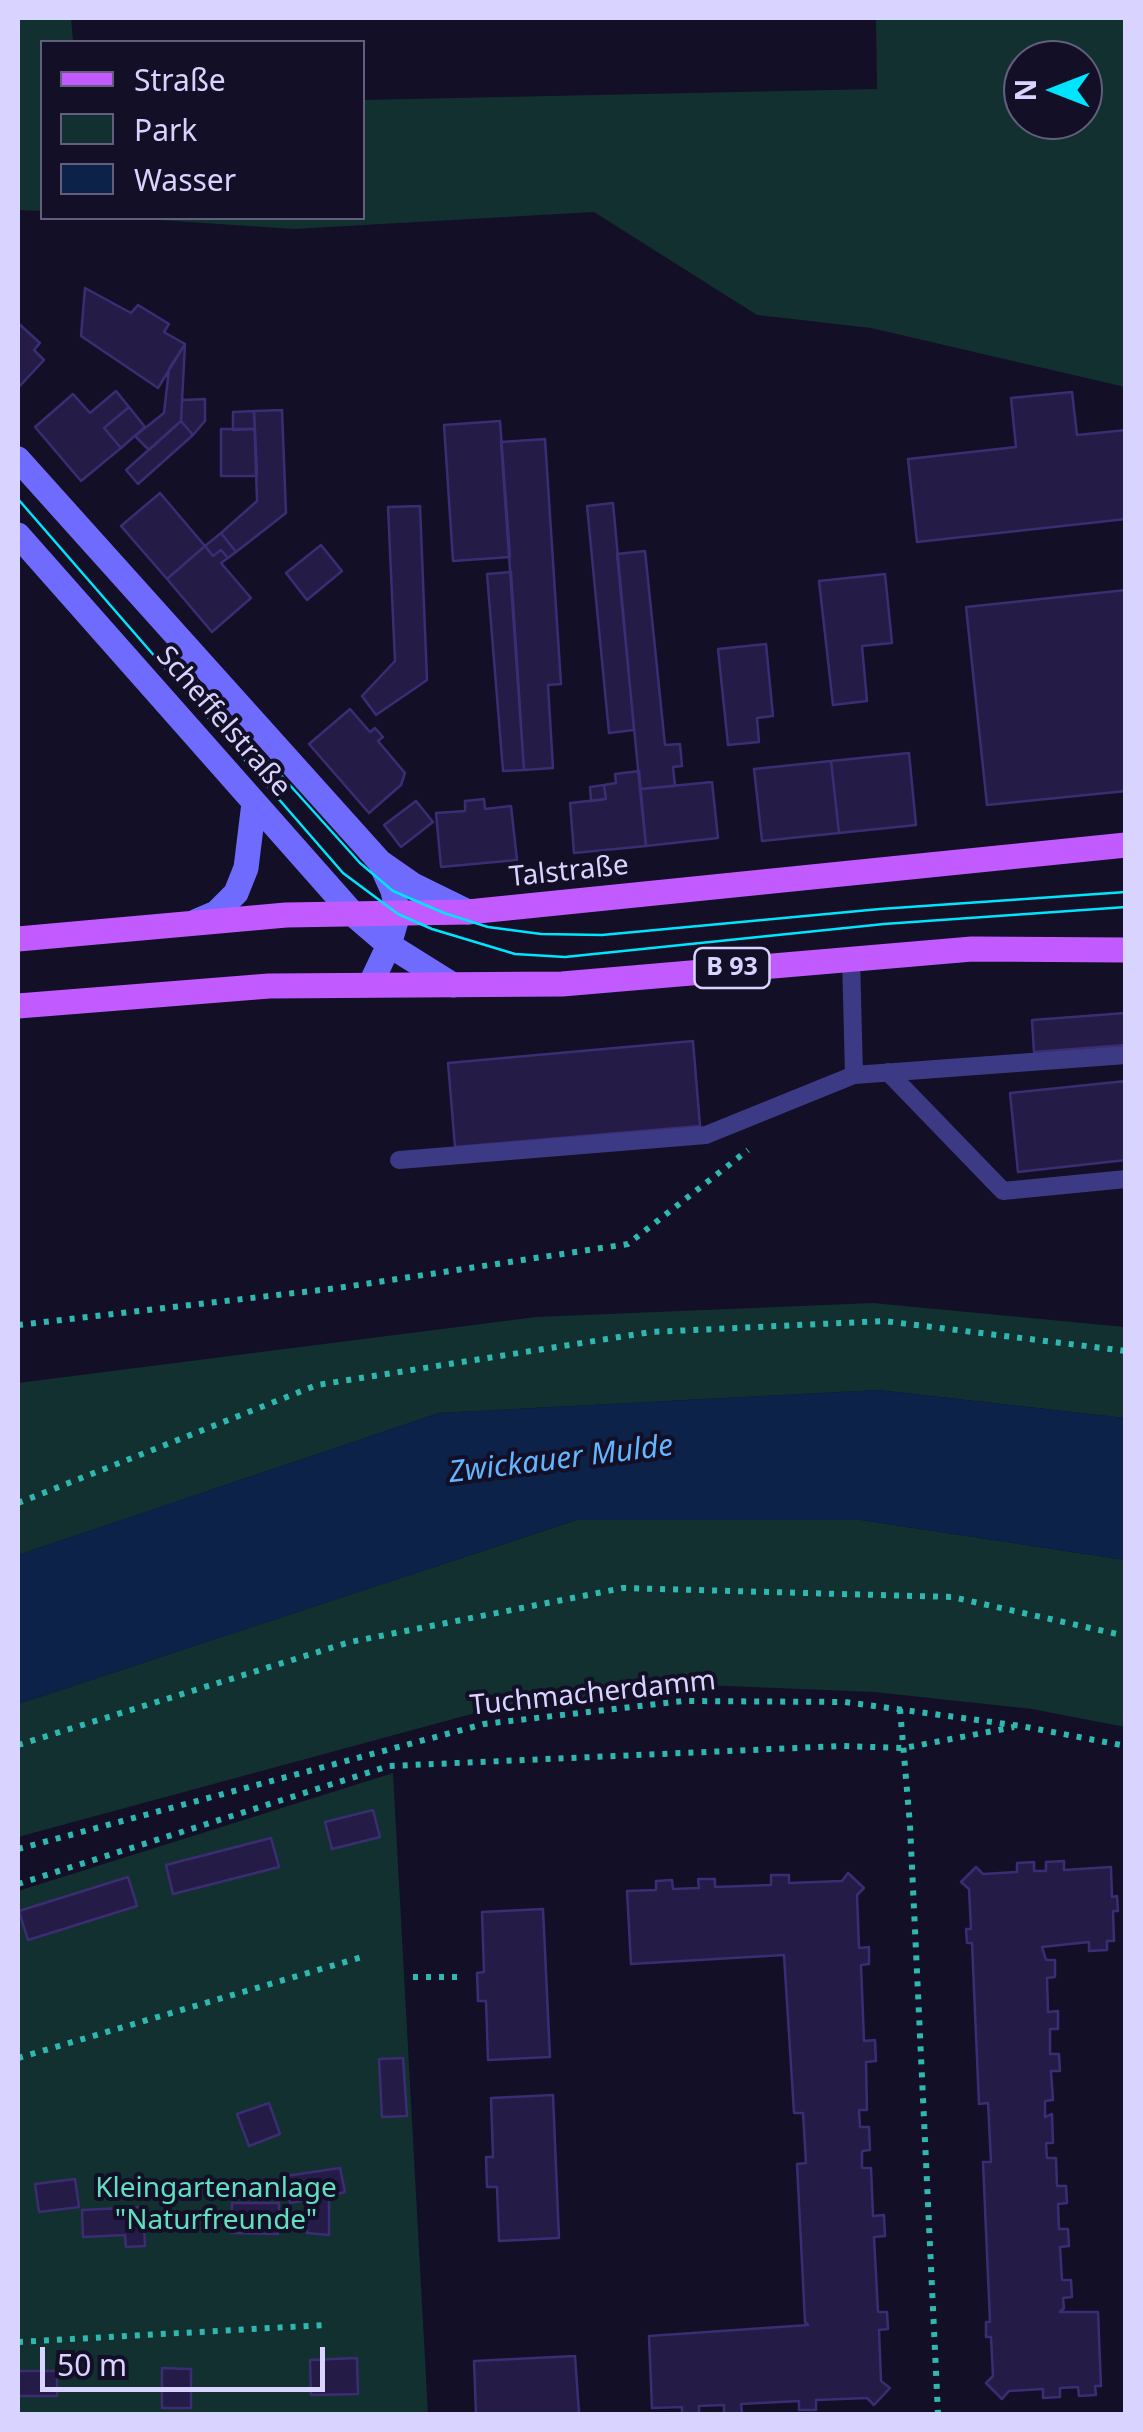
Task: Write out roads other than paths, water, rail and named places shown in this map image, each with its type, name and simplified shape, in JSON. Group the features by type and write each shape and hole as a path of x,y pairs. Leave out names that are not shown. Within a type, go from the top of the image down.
{"main road":[{"name":"Talstraße","path":"18,939 196,921 468,912 1126,846"},
{"name":"B 93","path":"18,1006 249,987 562,984 972,949 1126,950"}],"street":[{"name":"Scheffelstraße","path":"18,459 380,862 414,885 468,912"},
{"name":"Scheffelstraße","path":"18,535 354,916 389,945 453,985"},
{"path":"196,921 216,912 236,892 246,868 254,802"},
{"name":"Scheffelstraße","path":"380,862 398,914"},
{"path":"371,983 398,914"}],"lane":[{"path":"851,957 854,1075"},
{"path":"399,1160 706,1134 854,1075 1126,1056"},
{"path":"888,1072 1004,1191 1126,1179"}],"water":[{"name":"Zwickauer Mulde","path":"878,1390 1125,1418 1125,1560 861,1520 577,1520 18,1704 18,1555 439,1413"}],"tram line":[{"path":"18,499 343,873 398,914 432,929 515,954 565,957 884,924 1126,907"},
{"path":"169,651 360,863 393,891 488,927 541,934 602,935 880,909 1126,892"}],"park label":[{"name":"Kleingartenanlage \"Naturfreunde\"","path":"216,2205"}]}
